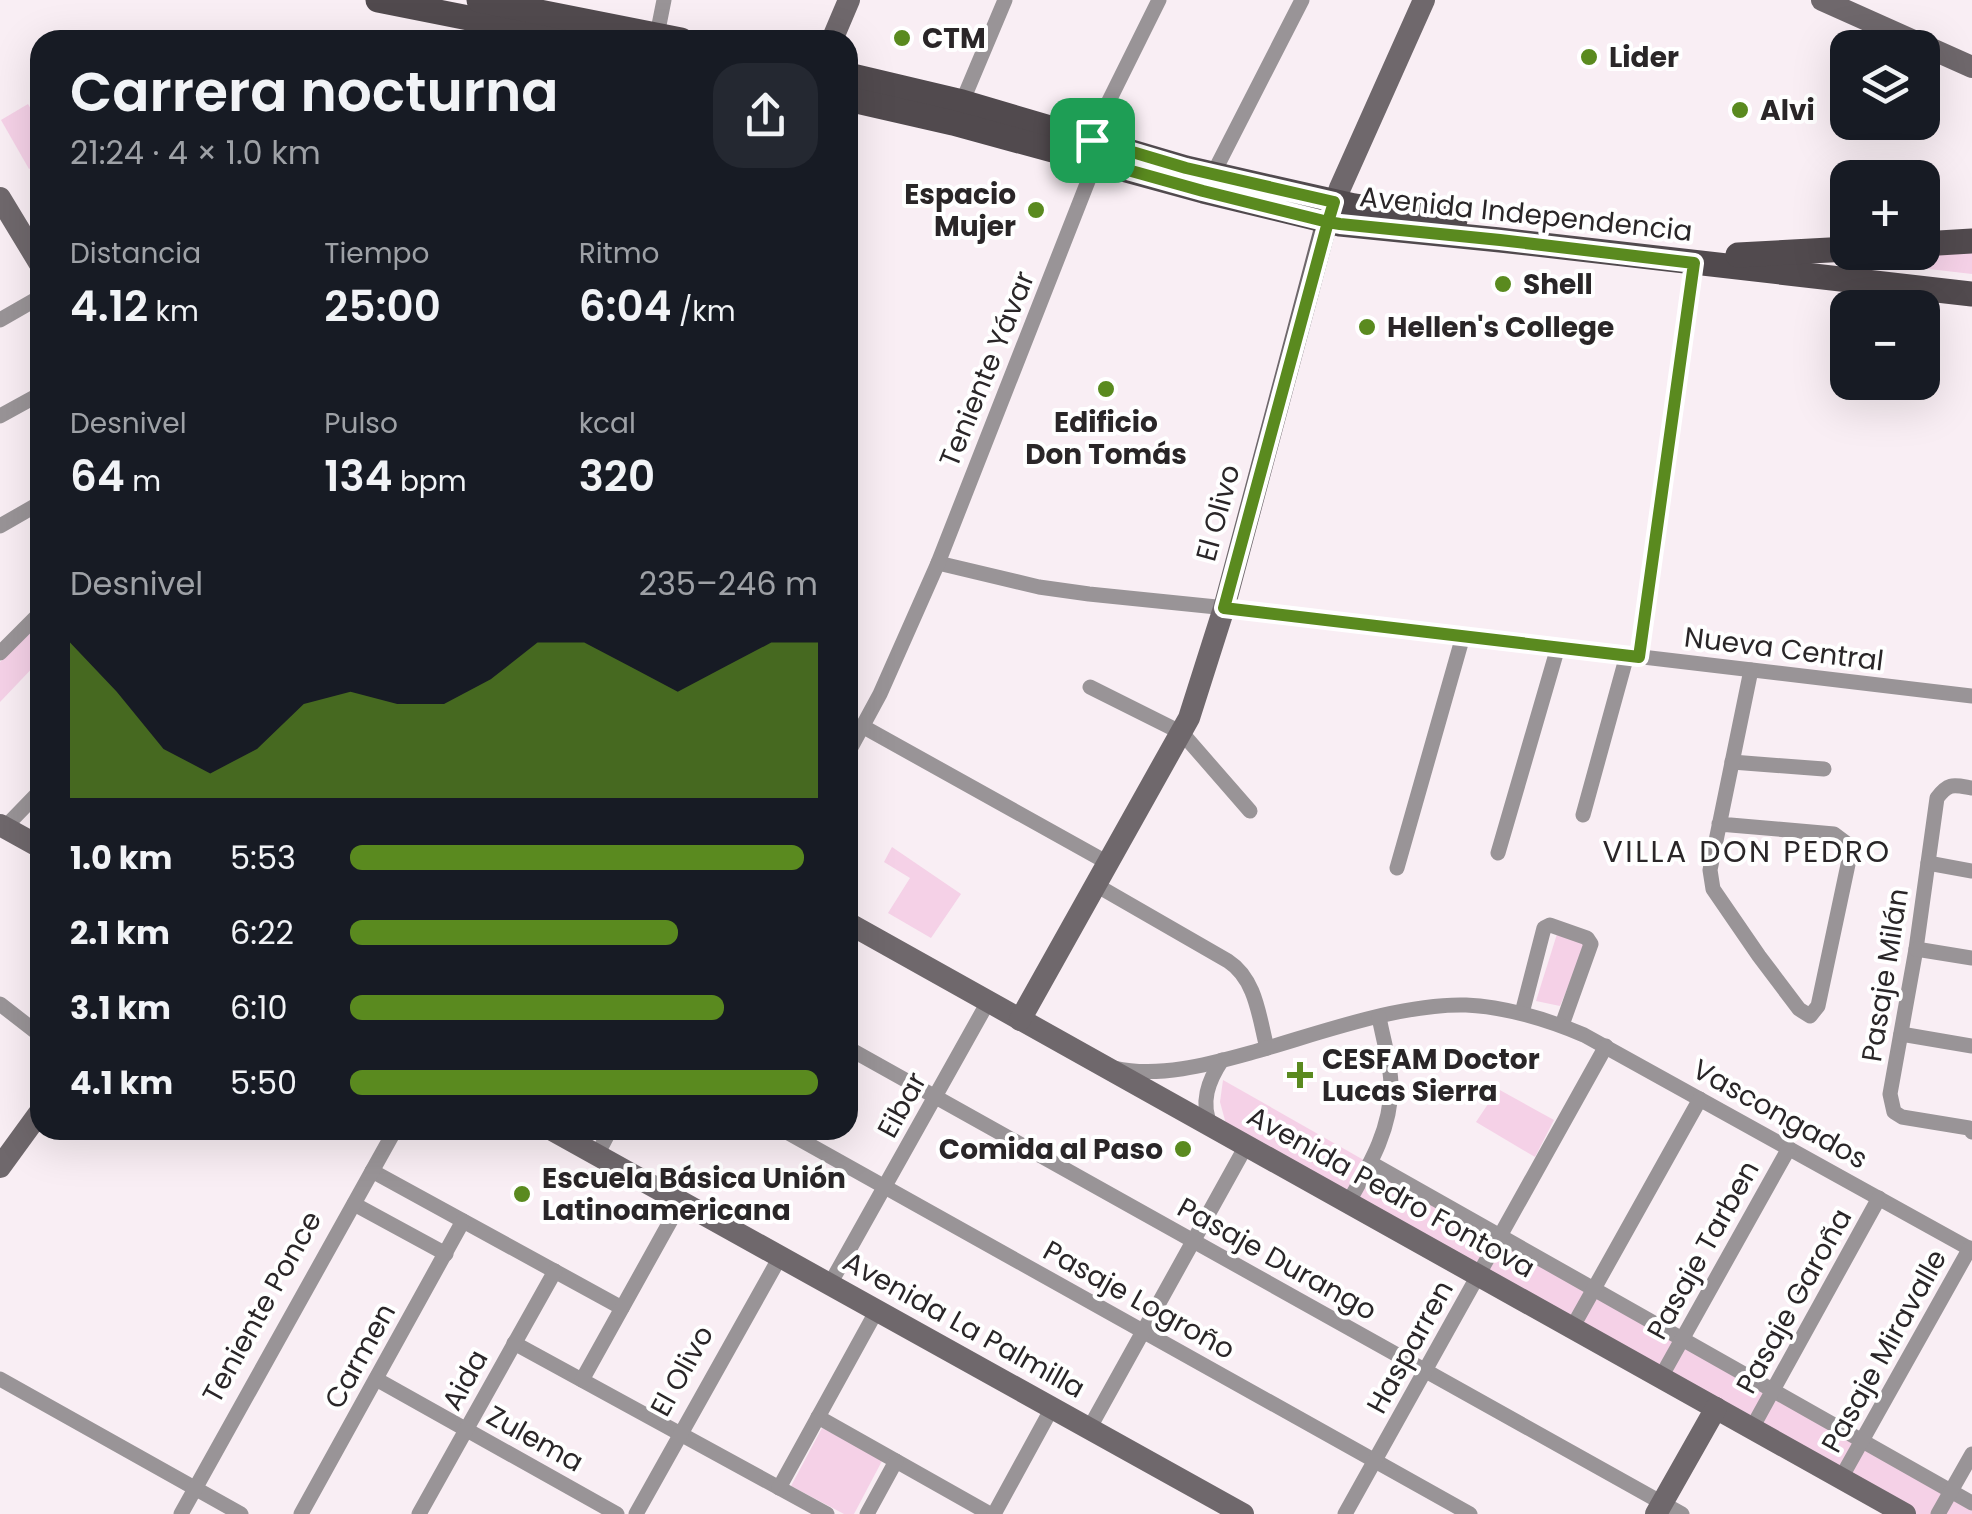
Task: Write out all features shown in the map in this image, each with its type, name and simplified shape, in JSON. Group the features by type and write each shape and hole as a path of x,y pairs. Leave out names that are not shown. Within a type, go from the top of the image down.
{"main road":[{"path":"378,0 603,30"},
{"path":"479,0 503,17 545,30"},
{"name":"Avenida Independencia","path":"858,79 958,113 1092,150 1213,174 1331,212 1443,218 1746,256 1830,249"},
{"name":"Avenida Independencia","path":"858,100 958,113"},
{"name":"Avenida Independencia","path":"1092,150 1219,196 1694,263 1972,294"},
{"path":"1940,243 1972,241"}],"street":[{"path":"664,0 664,30"},
{"path":"836,30 848,0"},
{"path":"958,113 1004,0"},
{"name":"Teniente Yávar","path":"858,734 880,694 938,563 1089,180 1092,150 1106,105 1159,0"},
{"path":"1213,174 1302,0"},
{"name":"El Olivo","path":"1020,1020 1182,733 1197,698 1331,212 1424,0"},
{"path":"1822,0 1972,67"},
{"path":"0,198 30,248"},
{"path":"1583,815 1633,656 1694,263"},
{"path":"0,320 30,303"},
{"path":"0,416 30,400"},
{"path":"0,526 30,510"},
{"name":"Nueva Central","path":"938,563 1068,592 1972,696"},
{"path":"0,653 30,623"},
{"path":"1397,868 1463,636"},
{"path":"1498,853 1558,647"},
{"path":"1719,824 1834,834 1846,844 1850,855 1818,1006 1810,1016 1799,1009 1714,889 1710,870 1719,824 1732,762 1752,670"},
{"path":"1090,687 1182,733 1250,811"},
{"path":"862,726 1108,863"},
{"path":"1732,762 1824,769"},
{"name":"Pasaje Milán","path":"1970,1130 1902,1118 1894,1112 1890,1094 1937,798 1945,788 1954,785 1972,788"},
{"path":"30,801 2,826 30,841"},
{"path":"1928,863 1972,871"},
{"path":"1096,885 1228,960 1242,972 1250,984 1268,1048"},
{"path":"1522,1012 1544,928 1550,925 1587,938 1591,944 1562,1026"},
{"name":"Avenida Pedro Fontova","path":"858,930 1905,1514"},
{"path":"1916,949 1972,958"},
{"name":"Eibar","path":"830,1284 988,1002"},
{"path":"0,1004 30,1027"},
{"name":"Vascongados","path":"1100,1064 1121,1070 1165,1070 1222,1060 1402,1011 1482,1006 1522,1012 1606,1046 1971,1249"},
{"path":"1348,1202 1371,1163 1390,1096 1380,1017"},
{"path":"1901,1034 1972,1046"},
{"name":"Hasparren","path":"1345,1514 1606,1046"},
{"name":"Pasaje Durango","path":"858,1054 1667,1510"},
{"path":"1212,1126 1207,1117 1206,1094 1222,1060"},
{"path":"1572,1328 1700,1098"},
{"path":"1970,1130 1972,1110"},
{"path":"1,1164 30,1125"},
{"name":"Teniente Ponce","path":"181,1514 390,1140"},
{"name":"Avenida La Palmilla","path":"570,1140 1089,1428 1211,1506 1243,1514"},
{"path":"597,1155 605,1140"},
{"name":"Pasaje Logroño","path":"801,1140 1470,1514"},
{"path":"1089,1428 1246,1146"},
{"name":"Pasaje Tarben","path":"1661,1377 1789,1148"},
{"name":"Avenida Pedro Fontova","path":"1371,1163 1972,1503"},
{"path":"372,1172 622,1308"},
{"name":"Pasaje Garoña","path":"1752,1428 1879,1198"},
{"path":"582,1380 681,1202"},
{"path":"354,1204 446,1254"},
{"name":"Carmen","path":"301,1514 464,1221"},
{"name":"Pasaje Miravalle","path":"1842,1478 1971,1249"},
{"name":"El Olivo","path":"636,1514 780,1257"},
{"name":"Aida","path":"419,1514 554,1271"},
{"path":"778,1488 876,1310"},
{"path":"514,1343 826,1514"},
{"path":"0,1379 241,1514"},
{"name":"Zulema","path":"376,1379 617,1514"},
{"path":"818,1417 992,1514 1052,1408"},
{"path":"1667,1510 1716,1408"},
{"path":"1938,1514 1972,1454"},
{"path":"867,1514 896,1461"}],"shaded area":[{"path":"28,104 30,107 30,168 29,169 1,120"},
{"path":"1972,249 1972,274 1938,270 1940,251"},
{"path":"30,632 30,670 0,702 0,662"},
{"path":"892,847 961,894 931,938 888,913 910,878 884,862"},
{"path":"1557,934 1586,944 1560,1006 1536,1001"},
{"path":"1223,1080 1972,1506 1972,1514 1916,1514 1226,1124 1220,1102"},
{"path":"1498,1089 1554,1120 1535,1157 1476,1122"},
{"path":"822,1428 883,1459 854,1514 844,1514 791,1486"}],"place":[{"name":"CTM","path":"902,38"},
{"name":"Lider","path":"1589,57"},
{"name":"Alvi","path":"1740,110"},
{"name":"Espacio Mujer","path":"1036,210"},
{"name":"Shell","path":"1503,284"},
{"name":"Hellen's College","path":"1367,327"},
{"name":"Edificio Don Tomás","path":"1106,389"},
{"name":"CESFAM Doctor Lucas Sierra","path":"1300,1075"},
{"name":"Comida al Paso","path":"1183,1149"},
{"name":"Escuela Básica Unión Latinoamericana","path":"522,1194"}],"district":[{"name":"VILLA DON PEDRO","path":"1747,851"}],"route":[{"path":"1092,140 1092,160 1328,222 1224,608 1639,657 1694,263 1328,222 1334,202 1186,168 1092,140"}]}
